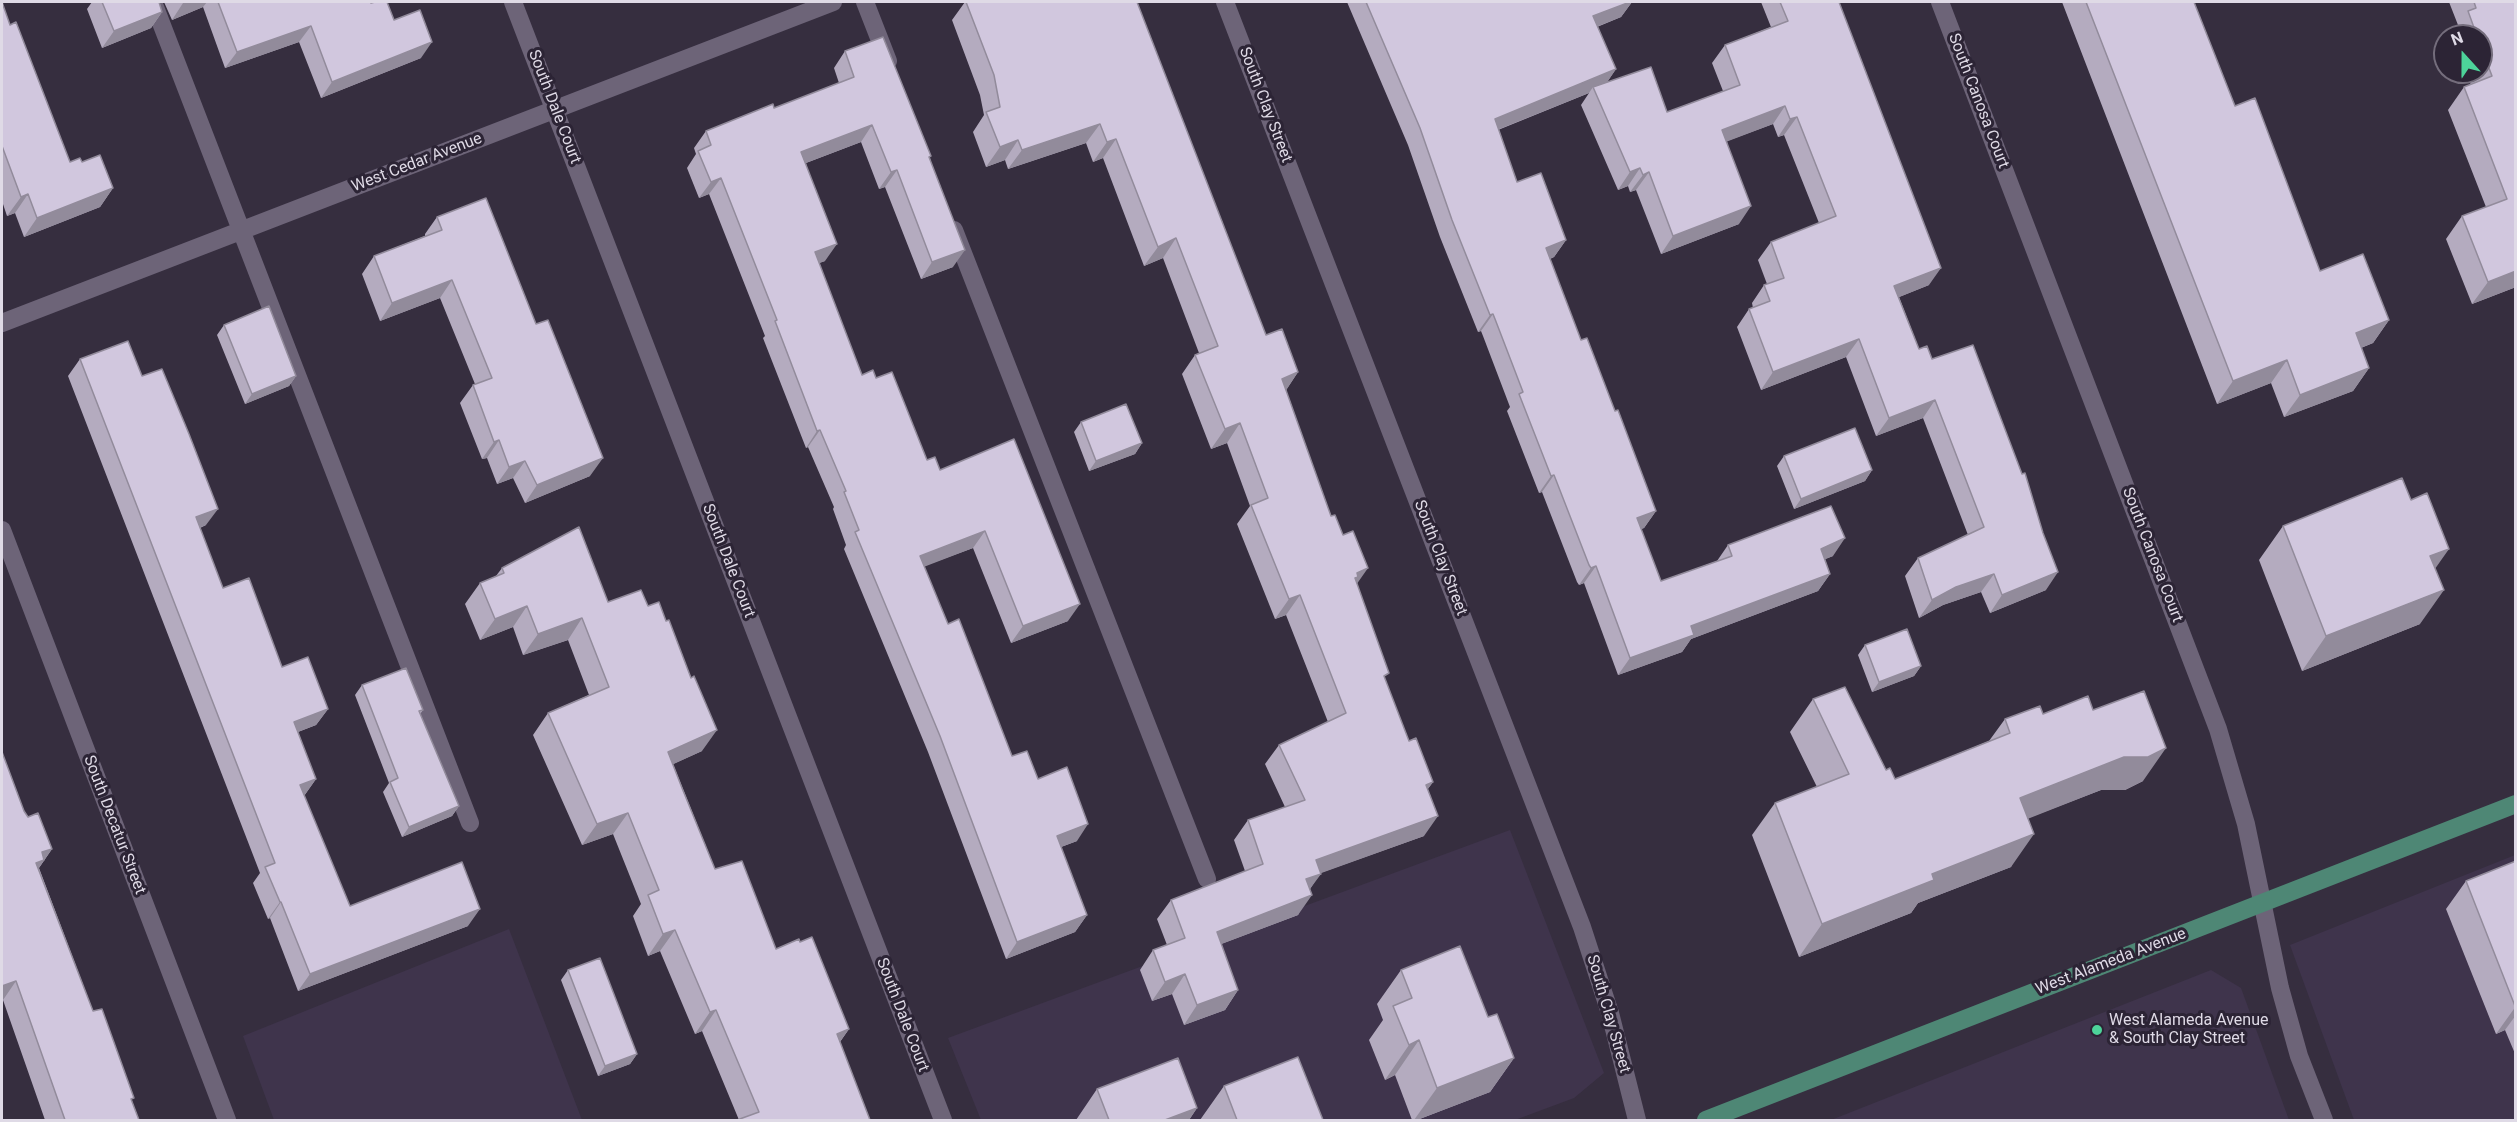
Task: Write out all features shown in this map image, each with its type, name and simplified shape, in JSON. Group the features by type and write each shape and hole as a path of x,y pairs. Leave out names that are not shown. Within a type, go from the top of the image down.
{"main road":[{"name":"West Alameda Avenue","path":"1706,1120 2516,804"}],"street":[{"path":"153,2 470,823"},
{"name":"South Dale Court","path":"513,2 943,1120"},
{"name":"West Cedar Avenue","path":"2,323 833,2"},
{"path":"865,2 896,79"},
{"name":"South Clay Street","path":"1225,2 1582,927 1610,1012 1637,1120"},
{"name":"South Canosa Court","path":"1941,2 2218,729 2246,824 2280,988 2299,1056 2324,1120"},
{"path":"947,212 1207,879"},
{"name":"South Decatur Street","path":"2,530 227,1120"}],"shaded area":[{"path":"1510,830 1604,1073 1574,1098 1515,1120 981,1120 948,1038"},
{"path":"2515,855 2515,1120 2354,1120 2290,945"},
{"path":"509,929 582,1120 274,1120 243,1036"},
{"path":"2211,970 2241,988 2289,1120 1831,1120"}],"building":[{"path":"2,2 10,25 16,22 70,162 80,158 82,162 100,155 113,188 37,218 28,194 21,197 2,146"},
{"path":"102,2 159,2 162,12 114,31"},
{"path":"218,2 387,2 394,20 420,10 432,42 332,82 311,26 237,52"},
{"path":"966,2 1137,2 1266,335 1282,329 1298,372 1282,379 1331,516 1335,515 1343,535 1353,531 1368,568 1357,573 1358,577 1355,578 1389,673 1384,676 1409,741 1416,738 1433,782 1426,785 1438,816 1316,860 1321,874 1306,879 1312,895 1217,932 1238,990 1197,1005 1185,974 1165,982 1153,950 1185,938 1171,900 1263,864 1248,820 1305,800 1279,745 1346,713 1300,595 1289,599 1251,505 1268,498 1240,423 1225,429 1195,355 1218,346 1176,238 1158,247 1116,139 1107,142 1100,124 1022,150 1018,140 1000,147 986,112 1000,107 994,75"},
{"path":"1366,2 1630,2 1593,16 1616,69 1495,119 1517,182 1541,173 1566,240 1546,248 1581,340 1587,338 1615,411 1618,410 1656,511 1637,518 1661,581 1732,556 1728,545 1831,506 1845,538 1821,549 1830,574 1691,626 1694,635 1630,658 1596,566 1591,568 1589,565 1554,475 1551,476 1519,394 1523,392 1495,319 1493,314 1490,315 1452,220 1420,128"},
{"path":"1780,2 1839,2 1941,268 1894,286 1919,349 1927,346 1932,359 1973,345 2022,474 2025,473 2043,533 2058,572 2002,595 1994,574 1956,587 1932,600 1918,558 1984,527 1935,400 1889,418 1859,339 1773,372 1749,309 1770,301 1764,285 1784,278 1771,242 1836,216 1797,117 1790,119 1785,106 1722,130 1751,206 1673,236 1649,172 1643,175 1640,168 1630,172 1593,87 1651,67 1667,112 1740,85 1725,45 1788,21"},
{"path":"2086,2 2194,2 2235,106 2255,98 2320,271 2363,254 2389,320 2356,333 2369,368 2300,395 2287,360 2233,381"},
{"path":"2474,2 2516,2 2516,271 2488,282 2462,216 2507,199 2464,87 2472,84 2493,84 2493,24 2473,24 2468,11 2476,8"},
{"path":"883,37 931,156 929,157 965,250 932,262 897,170 891,172 872,125 801,152 837,244 815,252 862,375 873,370 876,378 892,372 927,460 935,457 940,470 1014,439 1080,604 1023,626 985,531 920,556 948,624 959,619 1012,756 1027,751 1038,779 1067,767 1088,824 1057,836 1087,915 1017,942 940,736 855,532 859,530 844,492 846,491 820,430 817,431 775,321 777,320 721,178 711,182 698,151 711,145 706,131 773,104 774,108 854,77 845,51"},
{"path":"486,198 536,324 548,320 603,458 537,485 525,461 509,467 499,440 494,442 473,385 492,378 452,280 392,303 374,256 442,230 437,217"},
{"path":"269,306 296,376 252,394 224,325"},
{"path":"128,341 142,376 162,369 218,509 196,517 223,588 249,578 282,667 308,657 328,709 294,722 316,779 300,785 350,906 462,862 480,909 310,974 265,867 275,863 80,359"},
{"path":"1126,404 1142,443 1096,461 1081,422"},
{"path":"1855,428 1872,470 1801,499 1784,456"},
{"path":"2402,478 2411,500 2427,493 2449,549 2430,556 2444,590 2326,636 2283,526"},
{"path":"579,527 608,602 641,590 648,606 659,602 666,621 669,620 691,678 694,676 717,730 668,752 682,788 715,869 742,861 776,949 799,939 800,942 812,937 849,1029 837,1034 870,1120 737,1120 759,1112 716,1010 710,1012 675,930 663,934 648,895 659,890 628,813 597,824 548,713 609,687 582,618 538,634 527,606 495,619 480,583 504,573 502,568"},
{"path":"1907,629 1921,666 1879,682 1865,645"},
{"path":"406,668 423,710 419,711 459,806 409,827 390,782 398,778 362,685"},
{"path":"1845,687 1886,770 1890,768 1895,779 2010,733 2005,719 2040,706 2043,714 2088,696 2093,710 2144,691 2166,748 2148,757 2124,757 2020,798 2034,834 1932,874 1934,880 1822,924 1775,803 1849,774 1813,699"},
{"path":"2,752 24,811 28,817 38,813 52,849 42,852 44,860 36,863 93,1011 102,1009 134,1098 131,1099 139,1120 65,1120 16,981 2,986"},
{"path":"2516,861 2516,1006 2515,1006 2466,881"},
{"path":"1460,946 1488,1017 1497,1014 1514,1058 1437,1088 1419,1040 1409,1045 1393,1006 1412,998 1401,970"},
{"path":"600,958 637,1054 605,1066 568,970"},
{"path":"1298,1057 1323,1120 1237,1120 1224,1086"},
{"path":"1178,1058 1197,1108 1165,1120 1109,1120 1097,1089"}],"place":[{"name":"West Alameda Avenue & South Clay Street","path":"2097,1030"}]}
